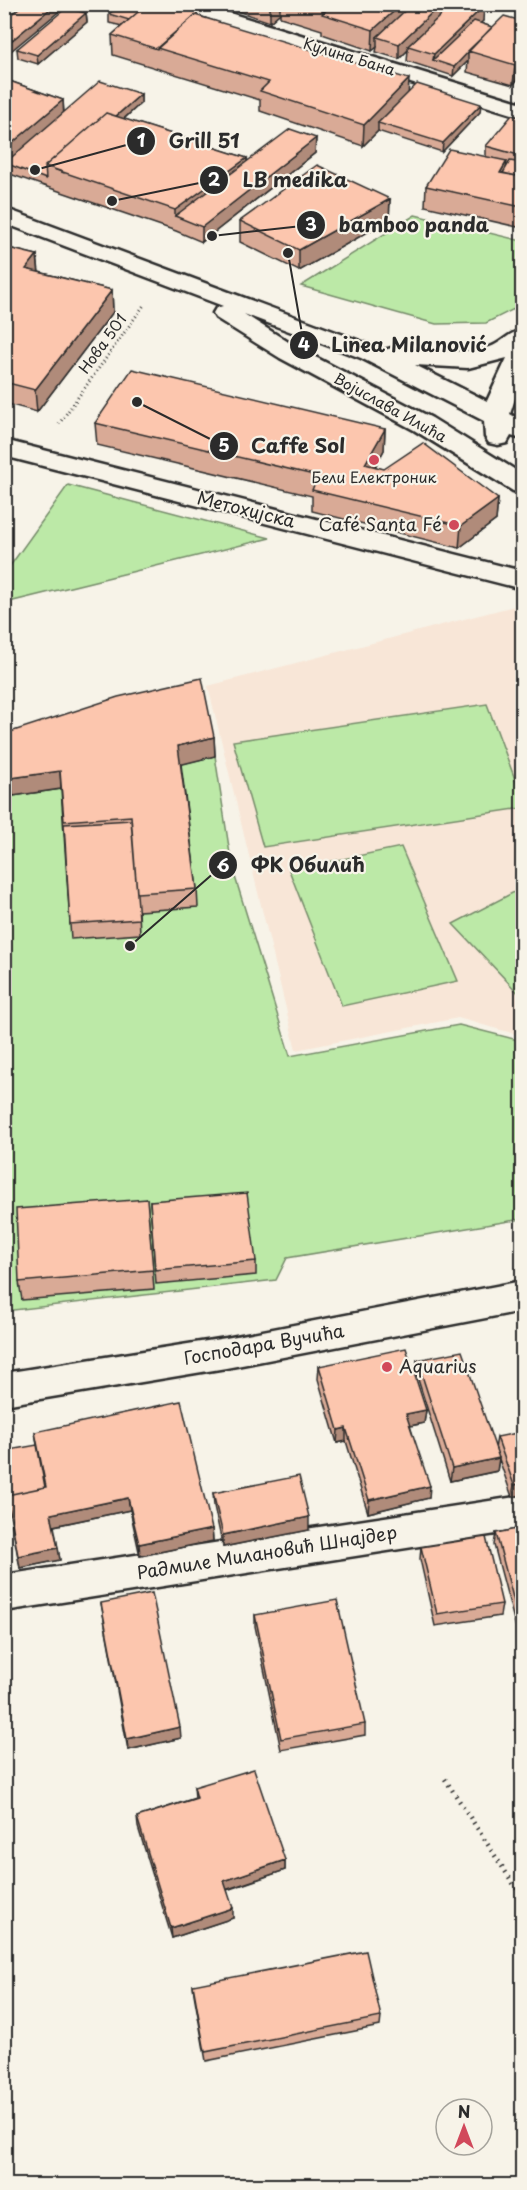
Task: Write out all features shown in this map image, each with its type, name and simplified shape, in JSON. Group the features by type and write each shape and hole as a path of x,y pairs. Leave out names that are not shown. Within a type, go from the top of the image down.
{"main road":[{"name":"Кулина Бана","path":"176,4 522,110"},
{"name":"Војислава Илића","path":"4,215 370,353 522,431"},
{"name":"Војислава Илића","path":"165,276 289,353 423,424 520,484"},
{"path":"370,353 406,358 468,360 503,351 522,337"},
{"path":"520,484 504,461 495,416 504,388 522,352"},
{"name":"Метохијска","path":"4,448 522,580"},
{"name":"Господара Вучића","path":"4,1389 226,1353 522,1296"},
{"name":"Радмиле Милановић Шнајдер","path":"10,1592 522,1513"}],"path":[{"name":"Нова 501","path":"59,424 165,276"},
{"path":"445,1779 522,1897"}],"shaded area":[{"path":"522,604 522,1036 458,1018 296,1050 208,686"}],"green space":[{"path":"415,215 522,241 522,305 486,323 436,324 301,286"},
{"path":"68,485 270,538 5,603 5,573"},
{"path":"202,696 215,756 232,867 290,1056 459,1025 522,1041 522,1219 287,1258 276,1280 5,1311 5,753"},
{"path":"487,704 522,798 522,808 263,847 233,741"},
{"path":"401,847 458,981 342,1006 289,870"},
{"path":"522,888 522,997 453,924"}],"building":[{"path":"24,4 56,4 4,46 4,20"},
{"path":"120,4 147,4 129,20 109,14"},
{"path":"147,4 179,4 200,11 157,49 112,35"},
{"path":"308,4 329,4 323,9"},
{"path":"333,4 402,4 373,30 322,14"},
{"path":"412,4 441,4 399,44 377,37"},
{"path":"453,4 484,6 434,54 408,46"},
{"path":"66,8 86,13 37,55 17,49"},
{"path":"195,15 409,79 364,125 260,91 269,82 157,48"},
{"path":"504,16 522,21 522,57 515,65 468,51"},
{"path":"474,21 492,27 454,67 433,60"},
{"path":"4,79 63,100 4,150"},
{"path":"100,81 141,94 116,116 106,113 45,166 46,179 5,163"},
{"path":"417,84 481,104 443,143 378,123"},
{"path":"106,113 247,158 175,210 45,166"},
{"path":"512,115 522,118 522,156 486,146"},
{"path":"290,129 316,138 202,227 175,216"},
{"path":"449,149 507,161 500,173 522,177 522,207 426,186"},
{"path":"510,161 522,163 522,177 503,173"},
{"path":"317,165 390,199 299,250 240,221"},
{"path":"4,247 37,255 26,269 112,290 35,390 4,382 4,314 10,307 4,306"},
{"path":"132,369 385,429 365,464 384,469 423,443 498,499 461,526 312,490 318,476 95,423"},
{"path":"202,678 214,737 178,746 197,889 137,893 131,816 64,821 60,771 11,778 4,764 4,734 118,697"},
{"path":"131,820 139,919 70,924 64,824"},
{"path":"247,1193 256,1261 155,1270 150,1201"},
{"path":"147,1199 153,1270 19,1282 16,1209"},
{"path":"406,1348 426,1410 406,1414 430,1486 369,1500 346,1428 338,1430 319,1366"},
{"path":"522,1349 522,1368 516,1350"},
{"path":"462,1351 499,1458 452,1468 417,1360"},
{"path":"181,1401 212,1529 139,1544 128,1498 51,1514 58,1548 18,1556 7,1495 46,1487 35,1432"},
{"path":"522,1432 522,1483 514,1485 497,1437"},
{"path":"37,1445 45,1487 7,1495 4,1483 4,1451"},
{"path":"299,1476 309,1517 223,1535 213,1493"},
{"path":"522,1528 522,1627 521,1628 496,1533"},
{"path":"486,1537 502,1604 437,1614 421,1547"},
{"path":"152,1593 180,1727 127,1739 101,1603"},
{"path":"337,1600 365,1724 281,1739 255,1615"},
{"path":"254,1769 285,1860 224,1881 233,1908 171,1928 137,1817 197,1798 194,1787"},
{"path":"366,1951 381,2017 205,2052 193,1985"}],"place":[{"name":"Grill 51","path":"35,170"},
{"name":"LB medika","path":"112,201"},
{"name":"bamboo panda","path":"212,236"},
{"name":"Linea Milanović","path":"288,253"},
{"name":"Caffe Sol","path":"137,402"},
{"name":"Бели Електроник","path":"374,460"},
{"name":"Café Santa Fé","path":"454,525"},
{"name":"ФК Обилић","path":"130,946"},
{"name":"Aquarius","path":"387,1367"}]}
